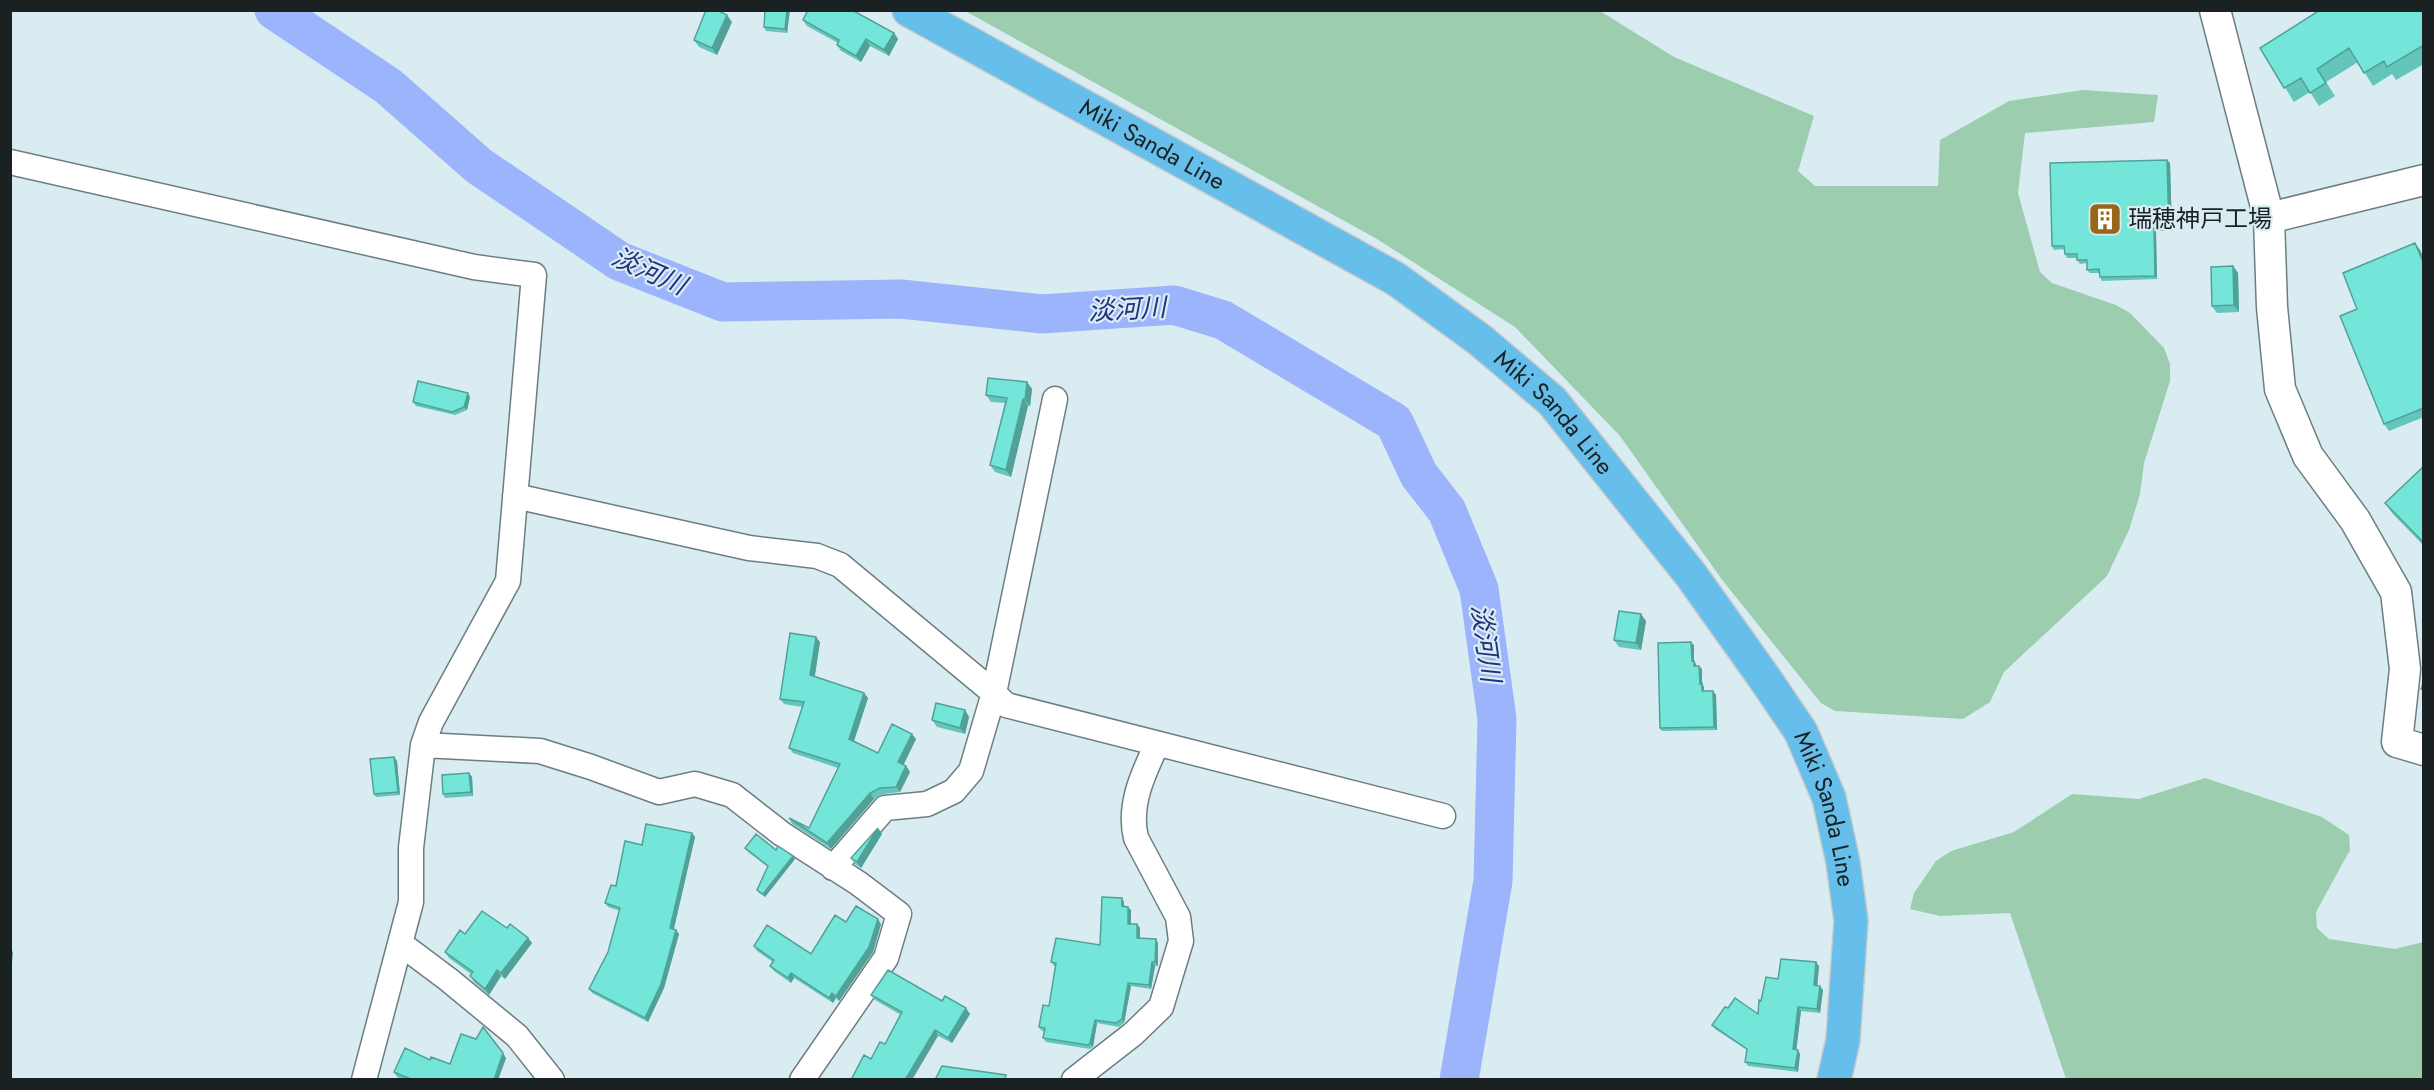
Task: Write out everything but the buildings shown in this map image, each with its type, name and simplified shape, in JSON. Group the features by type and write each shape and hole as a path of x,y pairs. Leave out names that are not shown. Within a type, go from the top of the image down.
{"main road":[{"name":"Miki Sanda Line","path":"909,10 1395,279 1480,340 1552,401 1691,575 1756,667 1801,732 1829,798 1844,862 1851,921 1843,1040 1834,1080"}],"street":[{"path":"2215,10 2269,218 2272,307 2280,389 2308,456 2355,520 2396,592 2405,669 2397,742 2424,750"},
{"path":"10,162 474,267 534,275 508,581 431,722 423,745 411,848 411,902 364,1080"},
{"path":"2269,218 2423,182"},
{"path":"833,868 885,808 927,804 954,791 971,771 994,693 1055,399"},
{"path":"515,496 749,548 817,556 840,565 1006,705 1443,816"},
{"path":"1074,1080 1133,1034 1161,1007 1181,941 1178,917 1136,838 1133,827 1138,786 1157,744"},
{"path":"423,745 540,751 591,766 659,792 695,784 732,795 782,834 858,882 899,914 886,958 802,1080"},
{"path":"401,944 517,1036 552,1080"}],"green space":[{"path":"965,11 1600,11 1674,57 1814,116 1798,171 1815,186 1938,186 1940,140 2009,101 2083,90 2158,95 2154,122 2025,133 2018,193 2040,272 2052,283 2116,305 2130,313 2164,348 2170,364 2170,381 2144,463 2140,494 2129,530 2107,576 2004,672 1990,702 1963,719 1835,711 1821,703 1723,581 1620,436 1515,327 1377,239"},
{"path":"2205,778 2322,817 2349,835 2350,850 2316,912 2317,928 2329,939 2395,949 2423,942 2423,1079 2066,1079 2010,913 1940,916 1910,909 1914,893 1936,861 1951,851 2014,832 2072,794 2139,799"}],"waterway":[{"name":"淡河川","path":"274,10 388,86 479,166 619,261 723,302 901,299 1042,314 1174,305 1223,320 1394,422 1419,475 1447,511 1479,589 1497,719 1493,881 1459,1080"}],"place":[{"name":"瑞穂神戸工場","path":"2105,219"}]}
